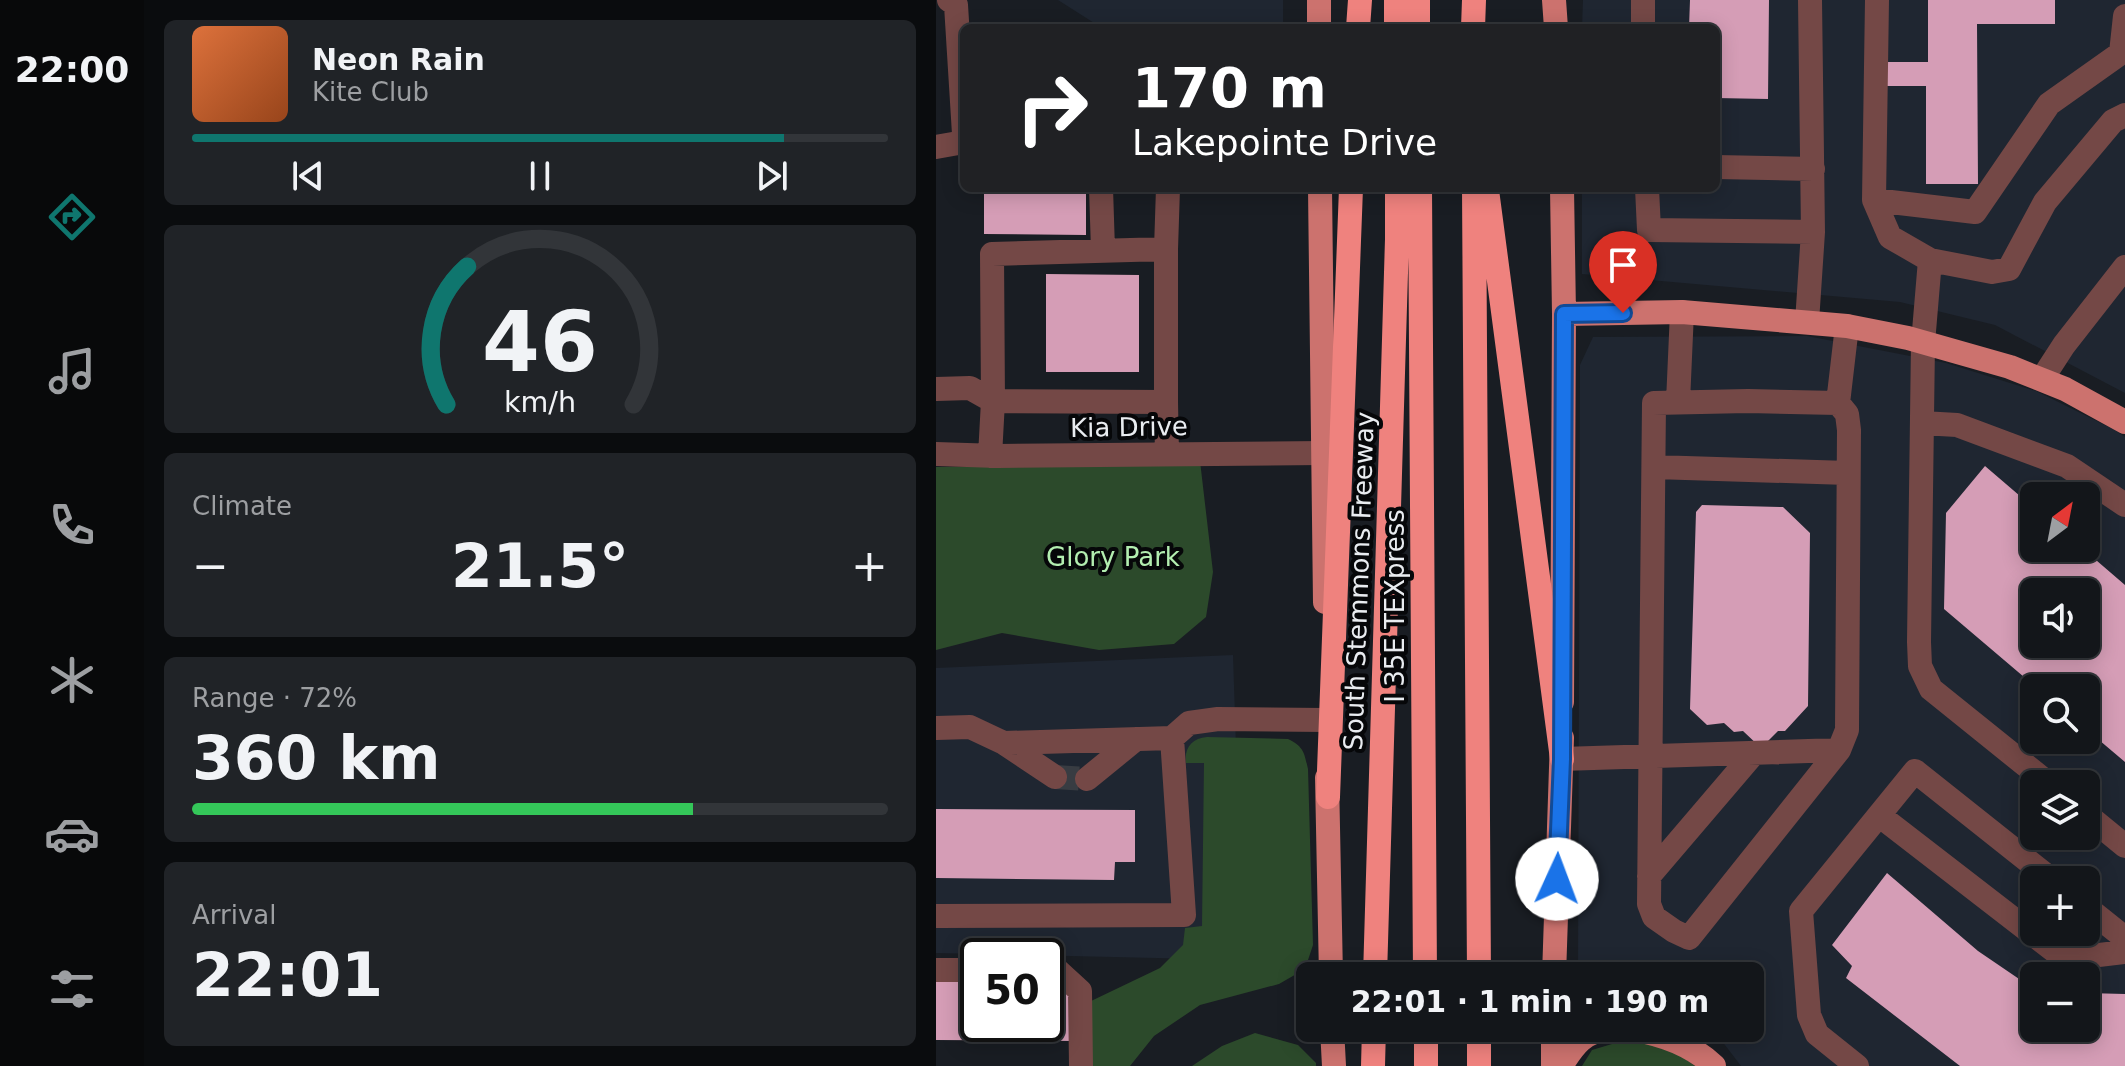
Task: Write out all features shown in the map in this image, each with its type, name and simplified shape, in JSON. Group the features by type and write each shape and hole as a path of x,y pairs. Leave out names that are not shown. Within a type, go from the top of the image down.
{"highway":[{"path":"1358,24 1360,0"},
{"path":"1396,0 1396,24"},
{"path":"1418,0 1418,24"},
{"path":"1473,24 1474,0"},
{"path":"1328,797 1351,192"},
{"name":"South Stemmons Freeway","path":"1375,962 1397,192"},
{"name":"I 35E TEXpress","path":"1420,192 1425,962"},
{"path":"1474,192 1479,962"},
{"path":"1487,192 1562,759"},
{"path":"1373,1066 1374,1042"},
{"path":"1426,1042 1426,1066"},
{"path":"1479,1042 1479,1066"}],"main road":[{"path":"1319,0 1319,24"},
{"path":"1554,0 1556,24"},
{"name":"South Stemmons Freeway","path":"1320,192 1331,962"},
{"path":"1557,962 1562,759 1562,192"},
{"path":"1564,314 1682,312 1847,326 2010,367 2065,389 2125,422"},
{"path":"1333,1042 1334,1066"},
{"path":"1553,1042 1553,1066"},
{"path":"1561,1066 1580,1042"},
{"path":"1678,1042 1714,1066"},
{"path":"1700,1042 1728,1066"}],"street":[{"path":"949,0 956,5 960,70"},
{"path":"1643,0 1643,24"},
{"path":"1807,322 1813,232 1810,0"},
{"path":"1877,0 1874,200 1890,237 1930,260 1992,272 2009,269 2045,202 2113,121 2125,115"},
{"path":"1874,200 1975,212 2049,104 2121,53 2125,16"},
{"path":"936,147 960,143"},
{"path":"1720,167 1813,169"},
{"path":"1101,192 1103,250"},
{"path":"1167,454 1168,192"},
{"path":"1647,192 1649,230 1813,232"},
{"path":"985,455 993,401 992,254 1166,249"},
{"path":"1930,260 1923,343 1920,666 1931,689 2032,770"},
{"path":"2042,379 2064,345 2125,267"},
{"path":"1678,402 1682,312"},
{"path":"1838,403 1654,403 1649,904 1654,917 1689,938 1839,750 1847,730 1849,430 1847,414 1838,403 1847,326"},
{"path":"936,389 970,388 993,401 1166,402"},
{"path":"1922,423 1957,425 2067,466 2125,505"},
{"name":"Kia Drive","path":"936,454 1323,453"},
{"path":"1654,467 1848,473"},
{"path":"1004,743 1172,738 1189,723 1218,719 1326,720"},
{"path":"936,728 970,727 1004,743 1055,777"},
{"path":"936,916 1184,915 1172,738"},
{"path":"1087,779 1136,739"},
{"path":"1562,759 1839,750"},
{"path":"1649,876 1754,753"},
{"path":"1857,1066 1817,1034 1809,1015 1801,911 1915,771 2034,866"},
{"path":"1880,816 2065,959 2125,952"},
{"path":"2100,825 2125,846"},
{"path":"2100,918 2125,938"},
{"path":"936,970 960,970"},
{"path":"1064,976 1080,991 1081,1066"}],"shaded area":[{"path":"1058,0 1283,0 1283,24 1096,24"},
{"path":"1583,0 2125,0 2125,393 1995,325 1900,302 1582,274 1582,192 1720,192 1720,24 1582,24"},
{"path":"1807,336 1946,363 2036,391 2125,437 2125,1066 1741,1066 1723,1042 1764,1042 1764,962 1578,962 1580,365 1593,337"},
{"path":"1233,655 1243,960 1064,956 1064,938 960,938 960,954 936,953 936,668"}],"green space":[{"name":"Glory Park","path":"1200,461 1213,572 1206,617 1174,644 1099,650 1002,633 936,650 936,467"},
{"path":"1202,738 1288,739 1304,754 1308,769 1313,945 1307,962 1296,962 1296,974 1279,984 1200,1005 1154,1036 1130,1066 1081,1066 1089,1002 1160,968 1183,945 1185,928 1202,926 1204,763 1186,763 1186,758 1188,748"},
{"path":"1255,1033 1298,1045 1316,1066 1192,1066 1222,1046"},
{"path":"1619,1042 1646,1042 1673,1050 1695,1066 1582,1066 1592,1050"}],"building":[{"path":"1690,0 1769,0 1768,99 1720,98 1720,24 1689,24"},
{"path":"1928,0 2055,0 2055,24 1977,24 1978,184 1926,184 1926,86 1887,86 1887,62 1928,62"},
{"path":"984,192 1086,192 1086,235 984,234"},
{"path":"1046,274 1139,275 1139,372 1046,372"},
{"path":"1985,466 2020,496 2020,562 2098,562 2125,585 2125,762 2100,741 2100,674 2021,674 1944,609 1946,513"},
{"path":"1702,505 1783,507 1810,533 1808,706 1785,731 1778,731 1761,748 1743,731 1734,732 1724,723 1707,725 1690,709 1696,512"},
{"path":"936,809 1135,810 1135,862 1115,862 1114,880 936,878"},
{"path":"1887,873 1978,951 2020,980 2020,1042 2100,1042 2100,993 2125,994 2125,1066 1960,1066 1846,978 1852,966 1832,945"},
{"path":"936,975 960,975 960,1040 936,1040"},
{"path":"1064,988 1074,995 1074,1041 1064,1041"}],"tunnel":[{"path":"1055,777 1087,779"}],"route":[{"path":"1557,879 1562,759 1564,314 1623,313"}]}
